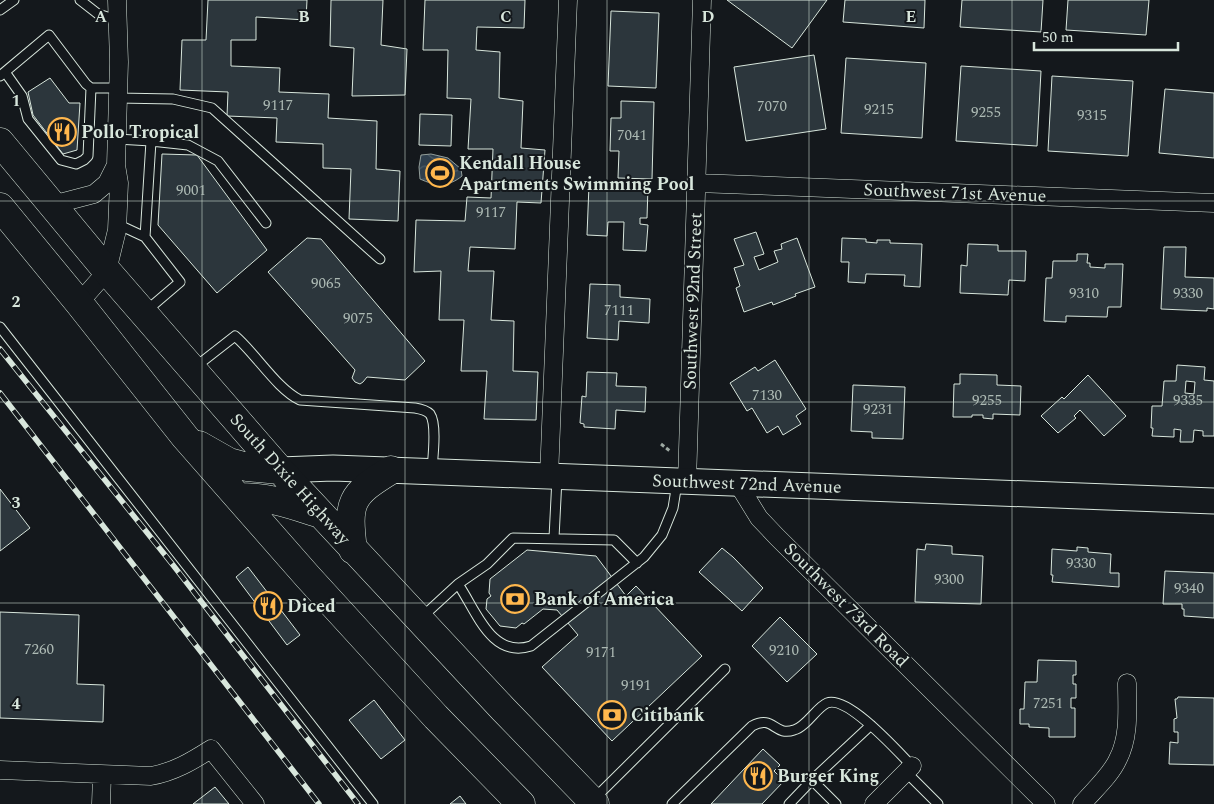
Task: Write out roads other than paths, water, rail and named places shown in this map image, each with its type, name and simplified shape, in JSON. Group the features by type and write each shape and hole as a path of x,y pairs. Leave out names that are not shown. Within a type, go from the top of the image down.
{"highway":[{"name":"South Dixie Highway","path":"0,142 106,271 280,470 419,620 594,803"},
{"path":"0,207 185,437 308,577 430,710 521,804"},
{"path":"185,437 229,462 247,467 280,470"},
{"path":"353,550 350,514 354,499 370,482 391,470"},
{"path":"238,497 274,499 323,516"}],"street":[{"path":"79,303 106,271 115,242 118,224 119,183 116,165 118,93 117,0"},
{"path":"553,477 568,0"},
{"name":"Southwest 92nd Street","path":"682,482 697,183 702,0"},
{"path":"52,205 94,194 107,183 116,165"},
{"name":"Southwest 71st Avenue","path":"697,183 1214,203"},
{"name":"Southwest 72nd Avenue","path":"280,470 333,468 1214,501"},
{"name":"Southwest 73rd Road","path":"738,484 759,518 769,529 1046,804"},
{"path":"1082,804 1118,761 1124,746 1127,683"},
{"path":"0,770 151,776 166,773 184,765 211,749 255,804"},
{"path":"874,804 909,769"},
{"path":"101,804 102,775"}],"lane":[{"path":"0,10 14,0"},
{"path":"80,0 98,14 117,20"},
{"path":"91,88 88,156 80,163 71,164 61,160 28,119 22,96 2,74 49,35 91,88 173,99 212,108 380,259"},
{"path":"117,139 188,145 218,161 266,223"},
{"path":"145,237 151,141"},
{"path":"118,224 145,237 180,282 144,313"},
{"path":"0,327 373,804"},
{"path":"193,369 235,336 287,392 300,400 425,410 431,415 434,425 432,472"},
{"path":"553,477 554,538"},
{"path":"458,584 469,600 477,617 496,641 513,649 531,646 644,557 662,535 682,482"},
{"path":"419,620 458,584 488,564 513,538 614,540 637,563"},
{"path":"594,803 725,669"},
{"path":"672,804 752,726 760,721 766,721 780,730 797,730 827,703 835,703 845,706 871,725 938,804"},
{"path":"789,804 871,725"},
{"path":"812,780 836,804"}],"water":[{"name":"Kendall House Apartments Swimming Pool","path":"431,154 448,158 461,169 462,176 447,184 436,184 420,179 421,155"}],"railway":[{"path":"0,349 173,565 358,804"},
{"path":"0,393 319,804"}],"place":[{"name":"Pollo Tropical","path":"62,132"},
{"name":"Kendall House Apartments Swimming Pool","path":"440,173"},
{"name":"Bank of America","path":"515,599"},
{"name":"Diced","path":"268,606"},
{"name":"Citibank","path":"612,715"},
{"name":"Burger King","path":"758,776"}]}
